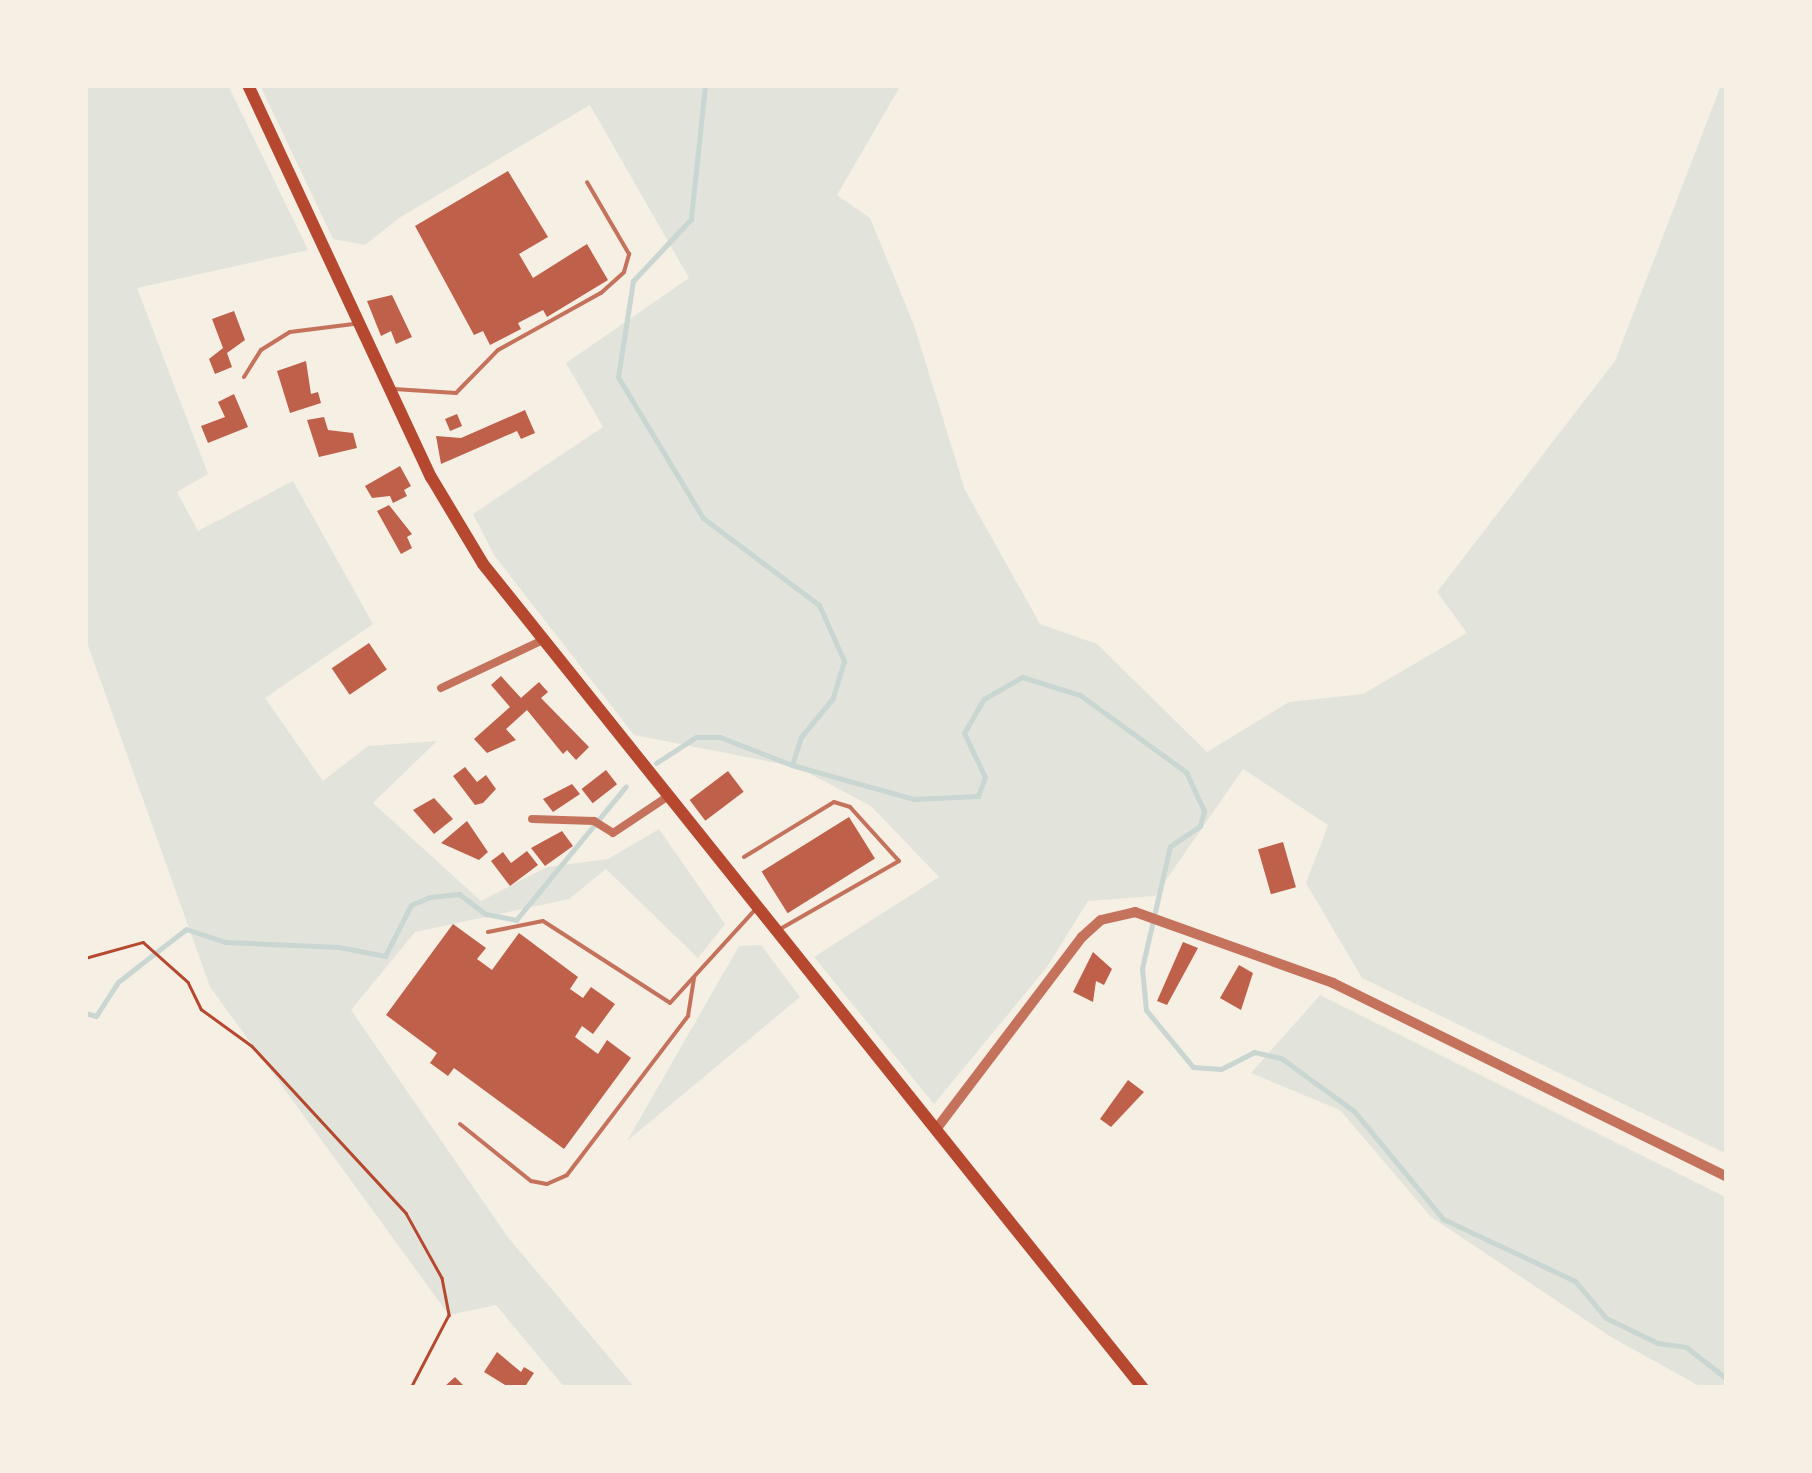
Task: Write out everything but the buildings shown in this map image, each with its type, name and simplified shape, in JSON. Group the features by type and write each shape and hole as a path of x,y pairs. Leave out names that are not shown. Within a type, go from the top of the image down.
{"highway":[{"path":"248,85 363,321 431,476 483,564 541,642 778,930 1143,1388"}],"street":[{"path":"441,688 541,642"},
{"path":"532,819 598,822 613,833 628,828 667,797"},
{"path":"937,1128 1082,937 1101,920 1136,912 1170,920 1333,983 1727,1177"}],"lane":[{"path":"394,388 456,394 498,350 601,292 624,272 628,254 587,182"},
{"path":"244,377 262,350 290,332 363,321"},
{"path":"744,857 834,802 850,807 899,861 778,930"},
{"path":"488,932 543,921 670,1002 759,907"},
{"path":"460,1124 531,1181 547,1184 567,1175 688,1016 694,977"}],"path":[{"path":"85,958 142,942 188,982 201,1010 252,1046 406,1213 442,1278 450,1315 411,1388"}],"shaded area":[{"path":"85,85 228,85 308,250 137,288 208,474 177,492 198,531 293,481 373,624 265,698 323,781 368,746 437,741 373,803 481,901 547,867 608,859 659,829 725,924 698,958 606,869 569,899 415,932 351,1010 507,1236 635,1388 565,1388 496,1305 449,1315 210,987 85,637"},
{"path":"260,85 901,85 837,195 870,218 914,325 965,490 1040,624 1097,644 1207,752 1289,702 1363,694 1467,633 1437,592 1615,361 1721,85 1727,85 1727,1154 1362,978 1306,883 1328,825 1243,769 1155,896 1088,901 1047,967 934,1104 814,957 939,877 871,806 797,767 634,735 494,555 473,514 603,427 566,363 689,278 590,105 399,218 365,245 333,239"},
{"path":"761,945 800,997 627,1141 739,946"},
{"path":"1320,995 1727,1198 1727,1388 1703,1388 1611,1337 1431,1217 1340,1110 1251,1073"}],"waterway":[{"path":"705,85 691,219 633,281 618,377 703,518 819,605 844,661 833,698 801,737 792,765 914,799 978,796 985,777 964,733 984,699 1022,677 1080,695 1186,772 1204,811 1200,826 1170,846 1142,968 1146,1010 1193,1067 1221,1069 1254,1052 1281,1058 1354,1111 1443,1219 1575,1281 1606,1318 1658,1343 1686,1347 1727,1379"},
{"path":"656,763 696,737 720,737 792,765"},
{"path":"85,1013 96,1016 118,982 186,929 225,942 339,947 385,956 411,905 430,897 459,894 486,914 516,920 626,786"}]}
